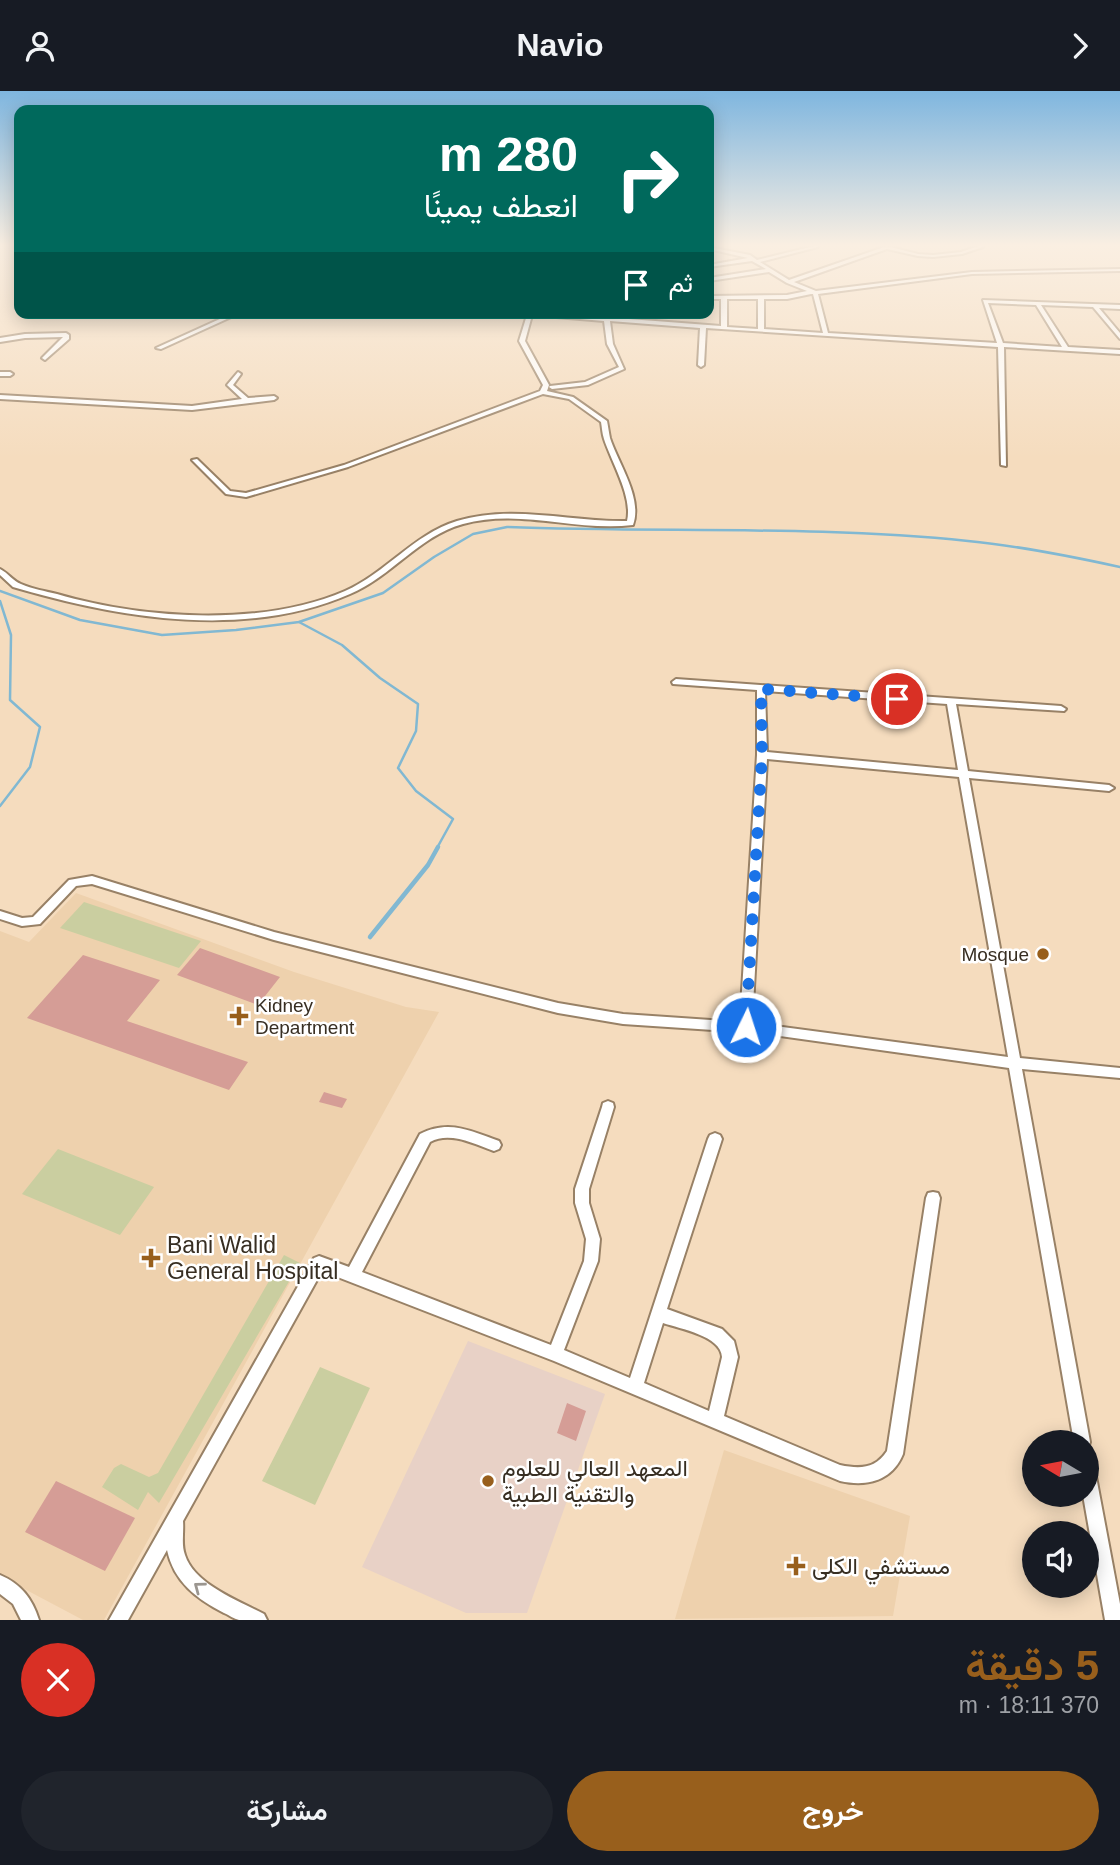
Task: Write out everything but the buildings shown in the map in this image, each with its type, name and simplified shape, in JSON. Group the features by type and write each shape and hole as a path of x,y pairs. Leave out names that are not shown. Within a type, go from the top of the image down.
{"street":[{"path":"724,315 724,329"},
{"path":"761,315 761,331"},
{"path":"820,315 826,335"},
{"path":"990,315 1001,346 1004,464"},
{"path":"1045,315 1066,349"},
{"path":"1103,315 1120,337"},
{"path":"159,348 224,319"},
{"path":"0,571 17,585 75,604 124,613 254,615 297,608 350,591 437,533 459,523 512,517 630,523 632,515 625,480 607,438 604,421 571,398 545,389 522,341 526,319"},
{"path":"596,319 1120,352"},
{"path":"195,460 228,493 246,495 346,466 545,389 586,384 622,368 610,344 607,320"},
{"path":"701,365 703,327"},
{"path":"0,340 26,335 66,335 66,339 45,358"},
{"path":"0,374 9,374"},
{"path":"238,374 230,385 245,398"},
{"path":"0,397 188,408 220,405 245,398 274,398"},
{"path":"676,682 1061,709"},
{"path":"746,1027 762,755 761,689"},
{"path":"951,703 1080,1430"},
{"path":"762,755 1109,788"},
{"path":"0,915 22,922 36,921 73,883 92,880 311,946 558,1008 623,1019 746,1027 1013,1063 1120,1073"},
{"path":"555,1354 591,1261 593,1239 582,1203 582,1189 608,1107"},
{"path":"352,1276 425,1138 437,1132 451,1131 494,1145"},
{"path":"635,1387 715,1139"},
{"path":"118,1620 319,1263 555,1354 854,1476 868,1476 880,1473 890,1464 897,1441 933,1198"},
{"path":"659,1314 717,1334 729,1346 730,1357 715,1420"},
{"path":"1094,1507 1114,1620"},
{"path":"177,1516 173,1534 175,1550 187,1578 198,1589 258,1620"},
{"path":"0,1584 19,1595 26,1604 30,1620"}],"shaded area":[{"name":"Bani Walid General Hospital","path":"76,893 294,972 406,1007 439,1012 104,1620 83,1620 0,1576 0,931 29,942"},
{"name":"المعهد العالي للعلوم والتقنية الطبية","path":"468,1341 605,1394 527,1613 466,1613 362,1567"},
{"name":"مستشفي الكلى","path":"724,1450 910,1516 893,1616 675,1619"}],"green space":[{"path":"84,902 201,941 179,968 60,928"},
{"path":"58,1149 154,1187 120,1235 22,1194"},
{"path":"284,1255 300,1263 159,1503 148,1492 138,1510 102,1487 114,1468 121,1464 149,1477 158,1473"},
{"path":"320,1367 370,1388 315,1505 262,1481"}],"waterway":[{"path":"299,622 383,593 434,557 473,534 507,527 795,531 911,536 1007,546 1120,567"},
{"path":"0,591 80,620 162,635 299,622"},
{"path":"0,601 11,635 10,700 40,727 30,767 0,806"},
{"path":"299,622 342,645 380,678 418,704 416,731 398,768 416,791 453,819 437,848"},
{"path":"370,937 428,865 438,847"}],"place":[{"name":"Mosque","path":"1043,954"},
{"name":"Kidney Department","path":"239,1016"},
{"name":"Bani Walid General Hospital","path":"151,1258"},
{"name":"المعهد العالي للعلوم والتقنية الطبية","path":"488,1481"},
{"name":"مستشفي الكلى","path":"796,1566"}],"route":[{"path":"746,1027 762,755 761,689 897,699"}]}
